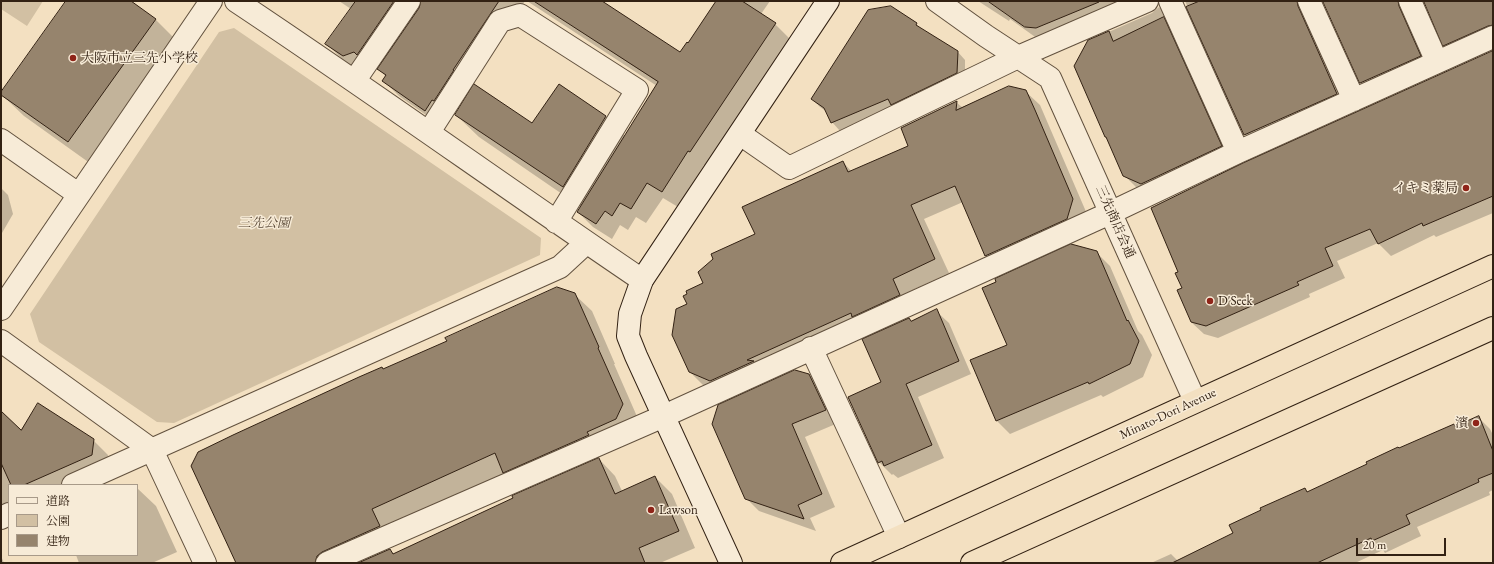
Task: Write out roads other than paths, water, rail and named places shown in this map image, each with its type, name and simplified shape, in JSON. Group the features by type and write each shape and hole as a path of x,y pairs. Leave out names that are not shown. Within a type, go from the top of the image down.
{"highway":[{"name":"Minato-Dori Avenue","path":"842,563 1493,266"},
{"path":"972,563 1493,328"}],"street":[{"path":"1,309 211,1"},
{"path":"236,1 355,80 556,222 642,280"},
{"path":"355,80 409,1"},
{"path":"731,563 636,356 628,336 630,314 642,280 828,1"},
{"name":"三先商店会通","path":"937,1 1050,78 1195,401"},
{"path":"740,134 789,168 1018,57 1147,1"},
{"path":"1170,1 1238,152"},
{"path":"1309,1 1354,100"},
{"path":"1410,1 1437,62"},
{"path":"429,132 500,21 520,14 637,90 556,222"},
{"path":"327,563 664,416 1110,213 1238,152 1493,37"},
{"path":"1,140 78,194"},
{"path":"75,484 560,266 586,242"},
{"path":"1,341 152,450 205,563"},
{"path":"811,348 899,537"}],"place":[{"name":"大阪市立三先小学校","path":"73,58"},
{"name":"イキミ薬局","path":"1466,188"},
{"name":"D'Seek","path":"1210,301"},
{"name":"濱","path":"1476,423"},
{"name":"Lawson","path":"651,510"}],"park label":[{"name":"三先公園","path":"264,223"}]}
